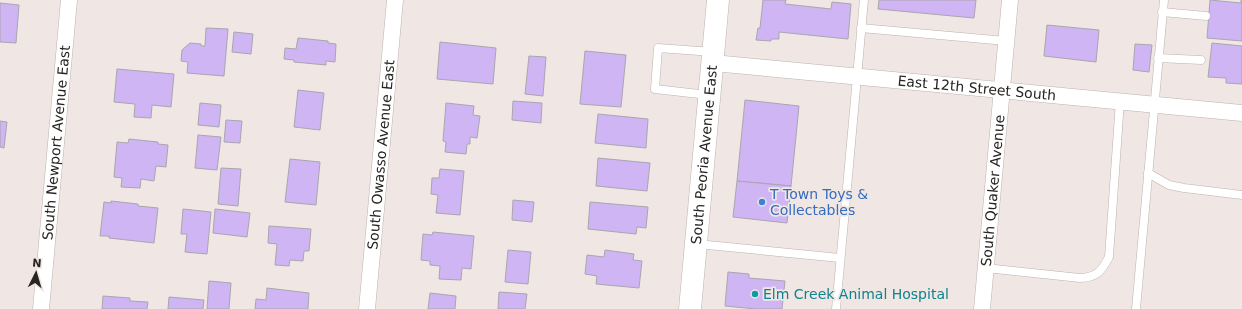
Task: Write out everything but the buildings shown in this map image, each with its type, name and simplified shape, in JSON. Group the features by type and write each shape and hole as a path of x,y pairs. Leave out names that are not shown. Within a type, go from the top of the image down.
{"main road":[{"name":"South Peoria Avenue East","path":"690,309 718,0"}],"street":[{"name":"South Newport Avenue East","path":"41,309 70,0"},
{"name":"South Owasso Avenue East","path":"367,309 395,0"},
{"name":"South Quaker Avenue","path":"982,309 1010,0"},
{"name":"East 12th Street South","path":"713,57 857,77 1002,89 1242,113"}],"lane":[{"path":"836,309 864,0"},
{"path":"1136,309 1164,0"},
{"path":"1162,12 1206,16"},
{"path":"861,28 1006,41"},
{"path":"710,95 655,89 658,48 713,57"},
{"path":"1158,58 1201,60"},
{"path":"986,268 1080,278 1092,277 1103,268 1109,257 1120,101"},
{"path":"1148,173 1169,185 1242,195"},
{"path":"696,244 840,258"}],"place":[{"name":"T Town Toys & Collectables","path":"762,202"},
{"name":"Elm Creek Animal Hospital","path":"755,294"}]}
